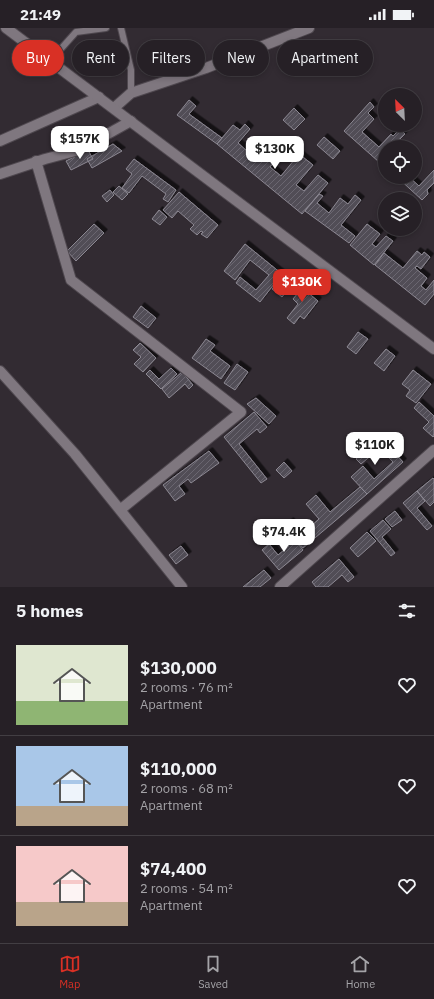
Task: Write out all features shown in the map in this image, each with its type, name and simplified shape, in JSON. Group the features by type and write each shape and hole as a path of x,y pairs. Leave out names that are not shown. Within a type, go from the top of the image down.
{"street":[{"path":"6,28 22,40"},
{"path":"114,108 131,93 206,68 309,28"},
{"path":"64,71 433,346"},
{"path":"0,141 99,97"},
{"path":"0,174 36,161 78,150 131,121"},
{"path":"36,161 71,280 241,412 120,510"},
{"path":"0,371 75,454 182,587"},
{"path":"280,587 434,450"}],"lane":[{"path":"64,45 76,32 106,28"},
{"path":"121,28 131,70 131,93"}],"building":[{"path":"189,100 196,106 189,114 222,138 217,144 177,115"},
{"path":"370,102 374,107 368,113 374,119 362,132 378,146 378,161 344,131"},
{"path":"294,108 305,119 294,130 283,120"},
{"path":"245,124 250,129 238,143 256,159 269,143 277,150 274,153 279,156 270,167 281,176 299,154 313,165 296,185 304,191 318,175 328,183 302,214 217,144 233,125 240,130"},
{"path":"397,132 403,132 405,134 399,140 385,140 391,134 393,136"},
{"path":"324,137 340,151 333,159 317,145"},
{"path":"113,144 122,151 92,168 87,159"},
{"path":"88,150 93,159 71,170 66,161"},
{"path":"134,159 176,190 168,202 163,199 166,194 142,176 129,193 122,188 132,174 126,169"},
{"path":"434,170 434,183 427,190 428,194 422,200 422,192 413,192 405,184 417,184 419,186"},
{"path":"119,186 128,194 122,200 113,192"},
{"path":"110,190 114,195 107,202 102,196"},
{"path":"179,192 218,225 207,238 201,234 203,232 201,231 197,235 190,229 194,225 178,211 172,218 163,210"},
{"path":"319,194 323,196 317,203 329,213 340,198 348,204 355,195 361,200 341,225 355,236 349,243 305,211"},
{"path":"159,210 167,217 160,225 152,219"},
{"path":"94,224 104,233 76,261 67,251"},
{"path":"367,224 378,232 378,236 372,244 376,247 386,236 393,241 374,265 350,245"},
{"path":"245,244 282,274 260,302 236,283 240,277 256,290 269,275 250,260 235,280 224,271"},
{"path":"417,251 422,255 424,252 430,257 421,269 417,266 415,268 427,278 421,286 426,290 434,280 434,294 425,305 375,265 384,253 403,268"},
{"path":"284,274 294,282 282,297 272,289"},
{"path":"295,282 318,301 304,319 300,316 294,324 287,318 298,304 293,299 297,294 290,288"},
{"path":"141,306 156,318 148,328 133,317"},
{"path":"358,332 368,339 356,354 347,347"},
{"path":"206,339 215,345 210,351 230,366 221,379 192,358"},
{"path":"140,343 156,358 143,372 134,364 141,357 133,350"},
{"path":"386,349 395,356 384,371 374,363"},
{"path":"237,364 248,372 235,390 224,383"},
{"path":"171,368 177,374 161,389 146,374 150,370 159,379"},
{"path":"413,370 431,384 416,403 406,396 410,390 402,384"},
{"path":"182,372 193,385 189,389 185,384 169,398 162,389"},
{"path":"256,398 276,416 269,424 247,404"},
{"path":"419,402 434,416 433,437 423,428 429,422 414,408"},
{"path":"254,412 267,427 260,433 257,429 239,444 267,479 261,483 224,437"},
{"path":"380,437 403,462 367,494 351,477 363,466 374,479 393,462 380,448 361,464 356,459"},
{"path":"209,451 219,463 191,483 188,479 179,486 185,494 175,501 163,485"},
{"path":"284,462 292,471 284,478 276,470"},
{"path":"433,478 434,502 430,506 417,491"},
{"path":"360,487 367,494 303,548 284,526 290,521 302,534 319,519 306,504 316,495 330,512"},
{"path":"417,491 425,501 417,508 432,526 427,530 403,503"},
{"path":"395,511 402,520 392,527 385,519"},
{"path":"383,520 391,529 382,537 395,553 391,556 370,531"},
{"path":"367,532 376,541 358,557 350,548"},
{"path":"291,535 303,550 279,570 262,550 269,544 278,555 289,546 285,541"},
{"path":"181,546 188,555 176,564 169,555"},
{"path":"339,559 354,577 348,582 342,575 328,587 316,587 312,582"},
{"path":"264,570 271,578 260,587 243,587"}]}
